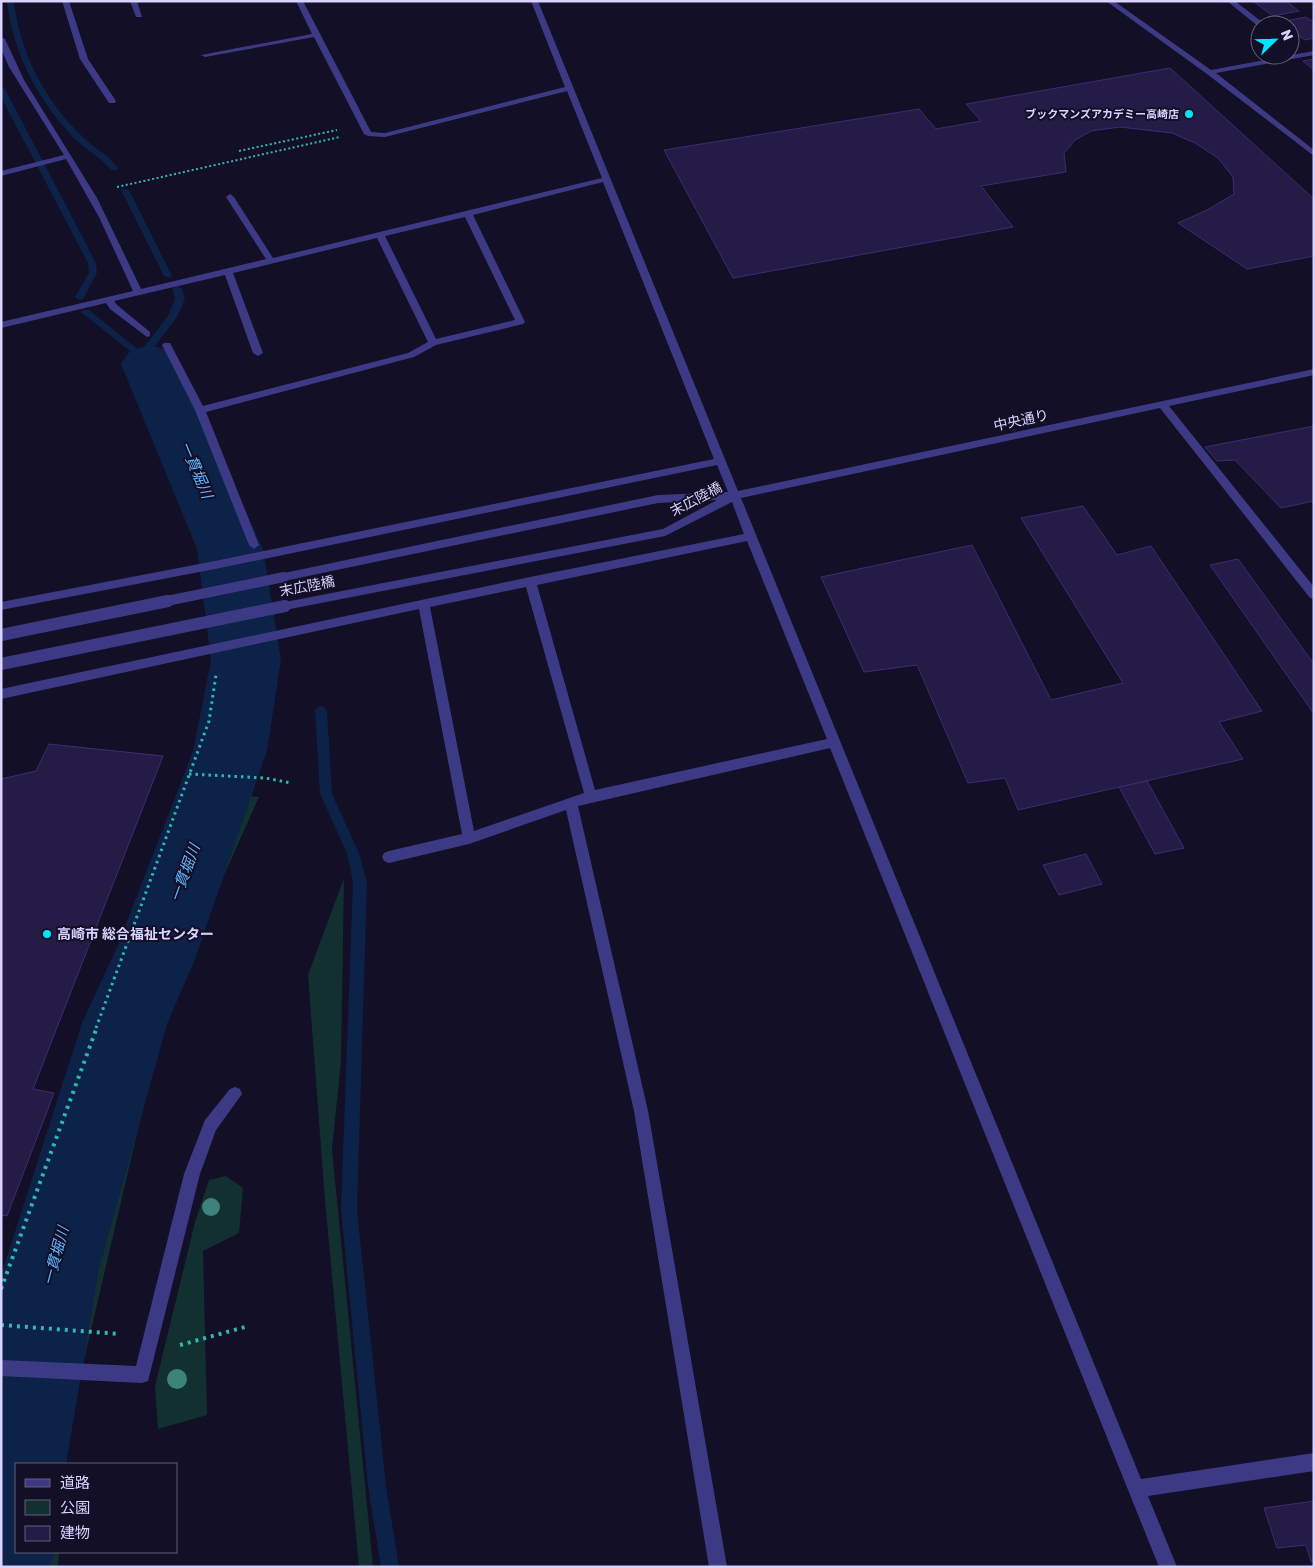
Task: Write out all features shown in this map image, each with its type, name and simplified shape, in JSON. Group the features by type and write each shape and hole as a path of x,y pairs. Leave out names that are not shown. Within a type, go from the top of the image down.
{"street":[{"path":"65,1 84,59 112,101"},
{"path":"133,1 139,15"},
{"path":"299,1 368,134 385,135 568,88"},
{"path":"534,1 749,537 1168,1567"},
{"path":"1109,1 1210,72 1314,154"},
{"path":"1230,1 1250,16"},
{"path":"205,55 316,35"},
{"path":"1,39 25,91 61,144 90,193 124,259 138,293"},
{"path":"1210,72 1314,53"},
{"path":"1,174 68,156"},
{"path":"1,325 228,272 606,179"},
{"path":"230,197 272,261"},
{"path":"200,410 411,354 433,343 520,322 468,214"},
{"path":"379,234 433,343"},
{"path":"228,272 258,353"},
{"path":"109,300 113,307 147,334"},
{"path":"167,345 200,410 254,545"},
{"name":"中央通り","path":"734,496 1314,372"},
{"path":"1162,404 1314,595"},
{"path":"1,606 215,565 720,461"},
{"name":"末広陸橋","path":"1,635 658,499 734,496"},
{"name":"末広陸橋","path":"1,664 665,532 734,496"},
{"path":"1,694 229,644 749,537"},
{"path":"530,581 591,796"},
{"path":"424,604 469,838"},
{"path":"389,857 469,838 591,796 832,742"},
{"path":"571,802 641,1111 718,1567"},
{"path":"1,1368 142,1375 192,1174 210,1125 235,1094"},
{"path":"1135,1489 1314,1462"}],"path":[{"path":"239,151 362,124"},
{"path":"90,193 348,135 368,134"},
{"path":"1,1289 209,721 217,667"},
{"path":"189,774 265,778 291,783"},
{"path":"1,1325 123,1334"},
{"path":"180,1346 245,1327"}],"green space":[{"path":"246,796 259,797 168,1001 70,1420 66,1463 32,1463 67,1271 90,1229 114,1121 164,968 216,854"},
{"path":"344,878 341,1061 332,1149 373,1567 359,1567 325,1200 308,975"},
{"path":"226,1176 243,1188 239,1233 203,1251 207,1415 158,1429 155,1386 195,1222 209,1180"},
{"path":"20,1553 59,1553 58,1567 18,1567"}],"building":[{"path":"1253,1 1286,1 1299,11 1278,15 1272,15"},
{"path":"1306,17 1314,22 1314,38 1305,40 1300,36 1300,18"},
{"path":"1314,59 1314,70 1303,61"},
{"path":"1170,68 1314,199 1314,256 1247,269 1178,223 1207,210 1234,194 1233,177 1218,158 1195,143 1172,133 1120,127 1091,131 1075,140 1064,153 1066,172 981,186 1013,227 733,278 664,150 919,109 936,129 981,121 966,104"},
{"path":"1314,426 1314,501 1281,508 1235,460 1217,461 1205,447"},
{"path":"1083,506 1117,555 1151,546 1262,711 1219,722 1243,759 1018,810 1005,778 968,783 917,665 864,672 821,577 972,545 1051,700 1123,683 1021,518"},
{"path":"1238,559 1314,664 1314,714 1210,565"},
{"name":"高崎市 総合福祉センター","path":"49,744 163,756 33,1089 54,1093 7,1216 1,1215 1,779 36,771"},
{"path":"1147,781 1184,848 1155,854 1119,787"},
{"path":"1086,854 1102,884 1059,895 1043,865"},
{"path":"1314,1501 1314,1561 1311,1562 1306,1545 1277,1548 1264,1508"}],"waterway":[{"path":"10,1 17,39 33,77 44,95 69,128 114,168"},
{"name":"一貫堀川","path":"1,89 92,263 93,273 80,297"},
{"path":"125,190 168,276"},
{"name":"一貫堀川","path":"86,312 150,364 149,347 172,317 180,299 177,289"},
{"name":"一貫堀川","path":"1,1554 12,1477 51,1269 125,1023 154,959 230,751 246,660 230,549 150,364"},
{"path":"321,711 326,794 353,853 360,882 349,1210 377,1486 390,1567"}],"place":[{"name":"ブックマンズアカデミー高崎店","path":"1189,114"},
{"name":"高崎市 総合福祉センター","path":"47,934"}]}
